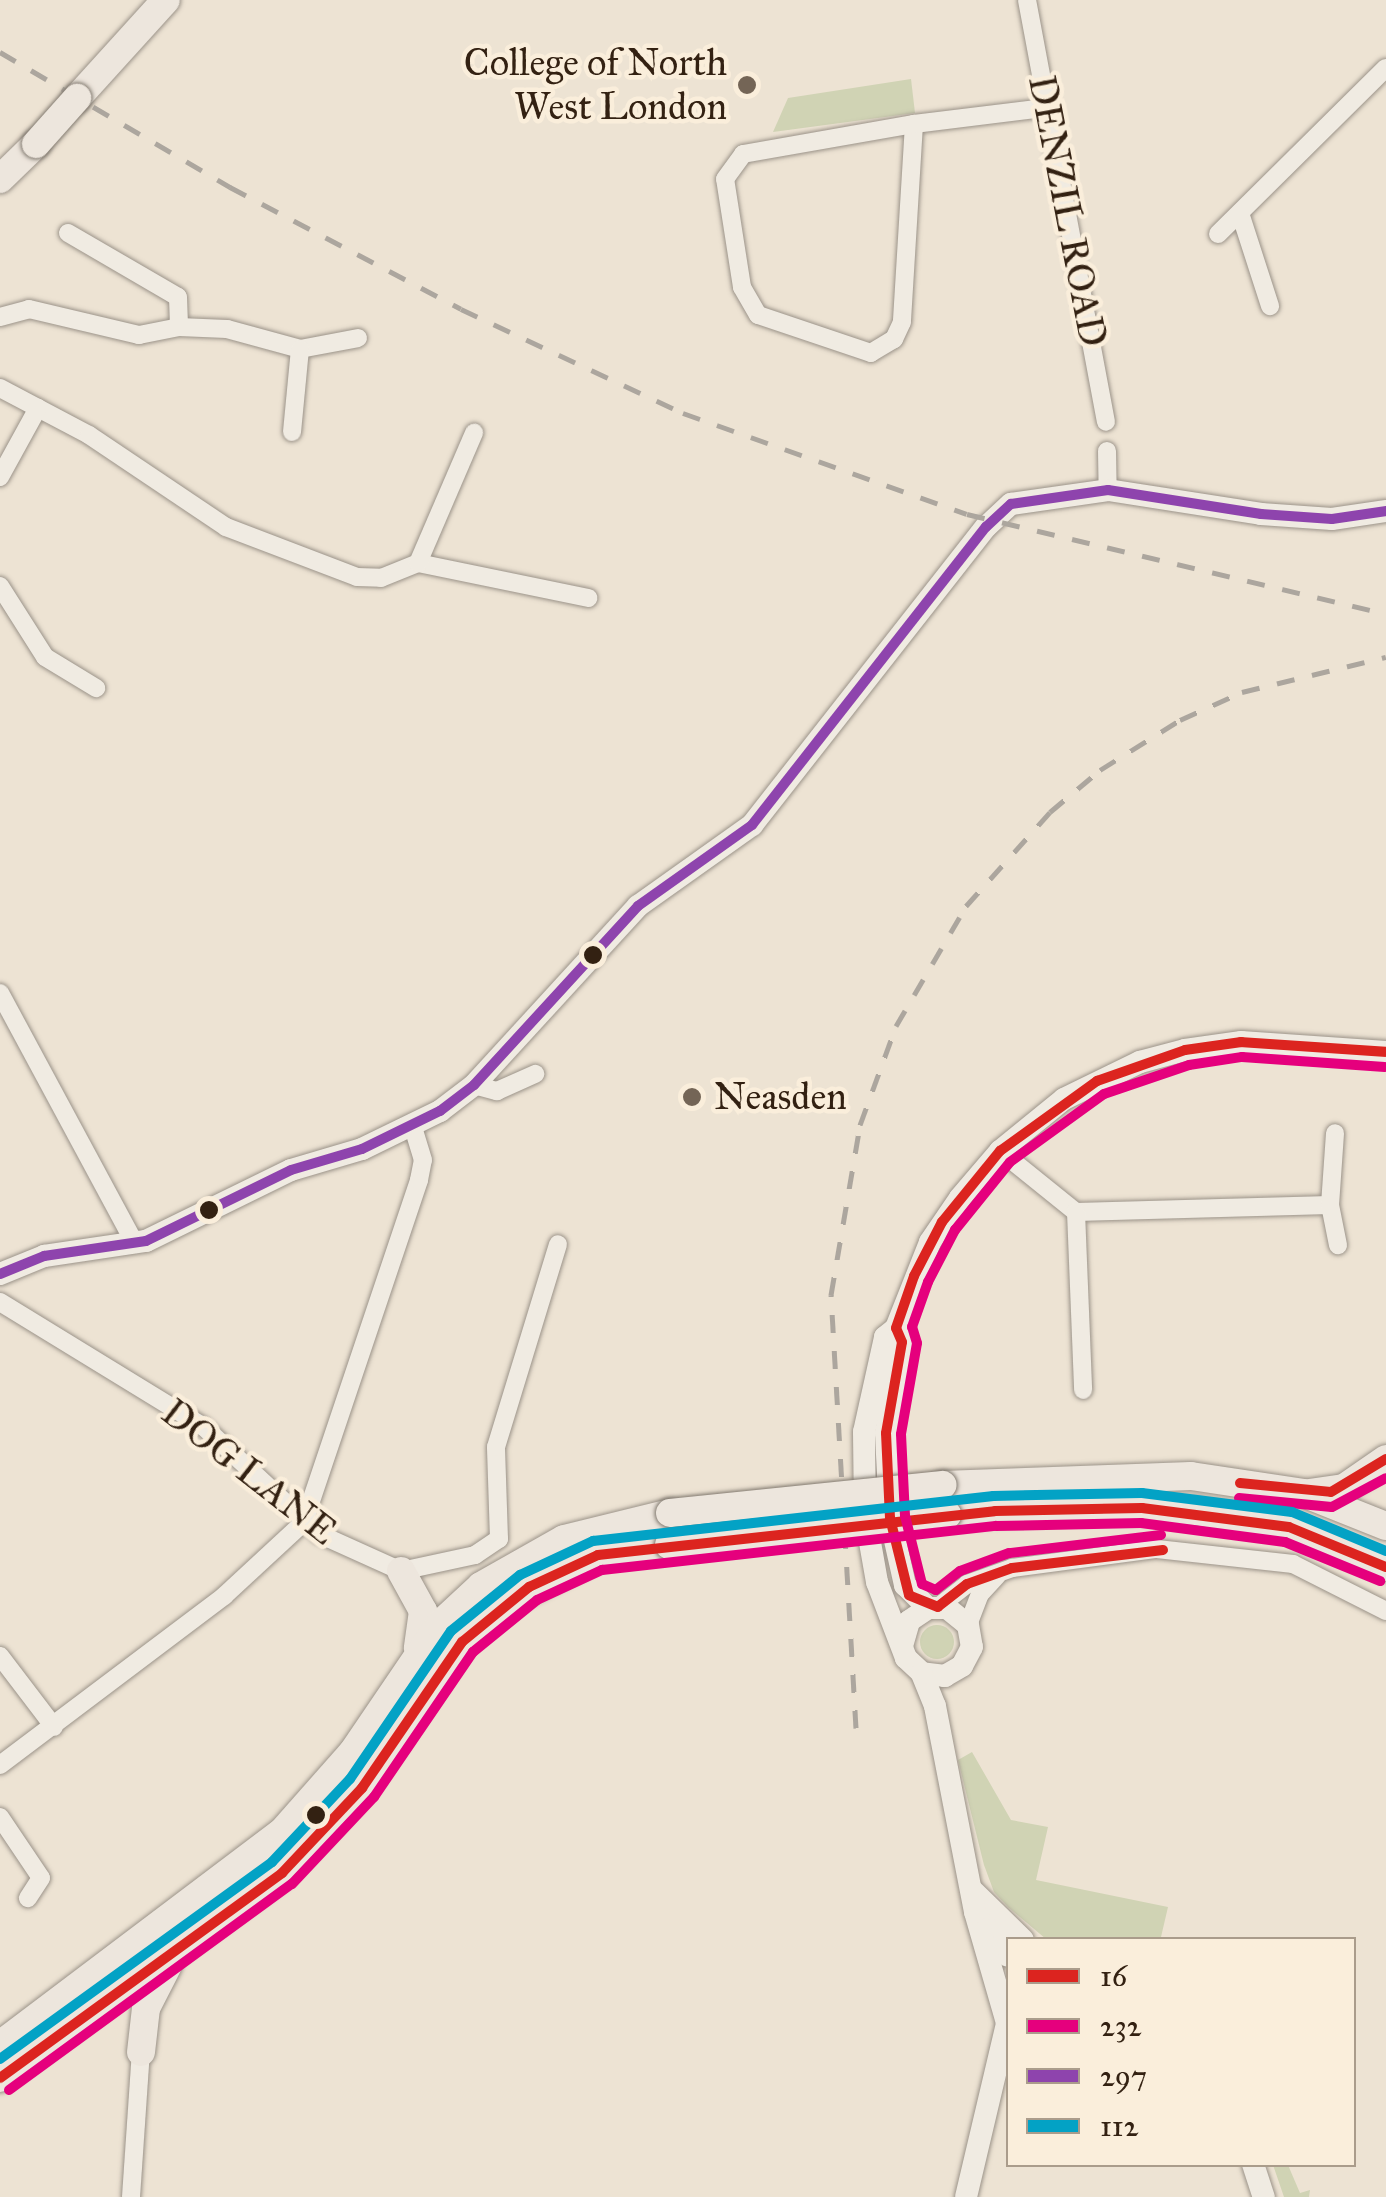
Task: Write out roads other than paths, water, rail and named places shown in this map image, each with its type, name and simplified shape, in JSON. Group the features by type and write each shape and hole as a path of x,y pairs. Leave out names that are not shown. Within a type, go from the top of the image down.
{"main road":[{"path":"0,179 157,8"},
{"path":"0,1274 44,1256 134,1244 292,1170 413,1127 474,1084 622,922 752,825 986,527 1011,504 1108,490 1261,514 1332,519 1386,511"},
{"path":"1006,2026 944,1772 939,1723 922,1674 902,1646 877,1582 864,1470 873,1375 884,1337 896,1328 930,1242 1000,1151 1097,1080 1185,1050 1241,1042 1338,1044 1386,1052"},
{"path":"896,1328 902,1342 886,1433 890,1518 905,1586 933,1607 968,1624 972,1647 957,1671 939,1723"},
{"path":"1303,1493 1344,1488 1386,1459"},
{"path":"1,2045 282,1832 352,1752 416,1654 462,1603 521,1559 589,1530 670,1512 943,1484 1191,1476 1303,1493 1386,1526"},
{"path":"0,2078 182,1950 307,1849 379,1764 453,1653 505,1603 598,1555 947,1515 1088,1507 1195,1512 1288,1527 1386,1567"},
{"path":"400,1570 423,1611 416,1654"},
{"path":"902,1646 909,1621 933,1607"},
{"path":"922,1674 957,1671"},
{"path":"974,1901 1018,1937"},
{"path":"974,1901 1006,1953"},
{"path":"141,2052 156,1978 182,1950"},
{"path":"95,2008 124,2021 141,2052"},
{"path":"966,2197 1006,2047"},
{"path":"1254,2167 1264,2197"}],"street":[{"name":"DENZIL ROAD","path":"1027,0 1106,422"},
{"path":"1218,234 1382,80"},
{"path":"914,124 902,322 894,339 871,353 772,322 748,304 725,179 743,154 914,124 1045,108"},
{"path":"1240,213 1270,306"},
{"path":"68,233 169,289 178,298 179,326"},
{"path":"0,317 29,309 139,335 179,326 227,329 300,349 358,338"},
{"path":"292,432 300,349"},
{"path":"0,388 226,527 358,577 381,578 418,562 588,598"},
{"path":"0,477 38,408"},
{"path":"418,562 474,433"},
{"path":"1107,451 1108,490"},
{"path":"0,586 44,657 96,688"},
{"path":"0,993 134,1244"},
{"path":"474,1084 496,1091 535,1074"},
{"path":"0,1765 236,1586 304,1522 419,1180 424,1160 413,1127"},
{"path":"1334,1133 1330,1204 1338,1245"},
{"path":"1000,1151 1076,1212 1330,1204"},
{"path":"1076,1212 1083,1390"},
{"path":"400,1570 475,1555 504,1529 494,1479 496,1447 558,1244"},
{"name":"DOG LANE","path":"0,1302 204,1427 304,1522 400,1570"},
{"path":"933,1607 967,1584 1000,1572 1125,1550 1293,1564 1386,1611"},
{"path":"968,1624 980,1594 1000,1572"},
{"path":"0,1656 54,1727"},
{"path":"0,1817 40,1878 28,1898"},
{"path":"132,2197 141,2052"}],"railway":[{"path":"0,52 230,187 461,309 683,413 967,514 1386,614"},
{"path":"856,1728 831,1295 860,1125 896,1026 966,906 1050,812 1100,770 1180,720 1242,692 1386,657"}],"place":[{"name":"College of North West London","path":"747,85"},
{"name":"Neasden","path":"692,1097"}]}
